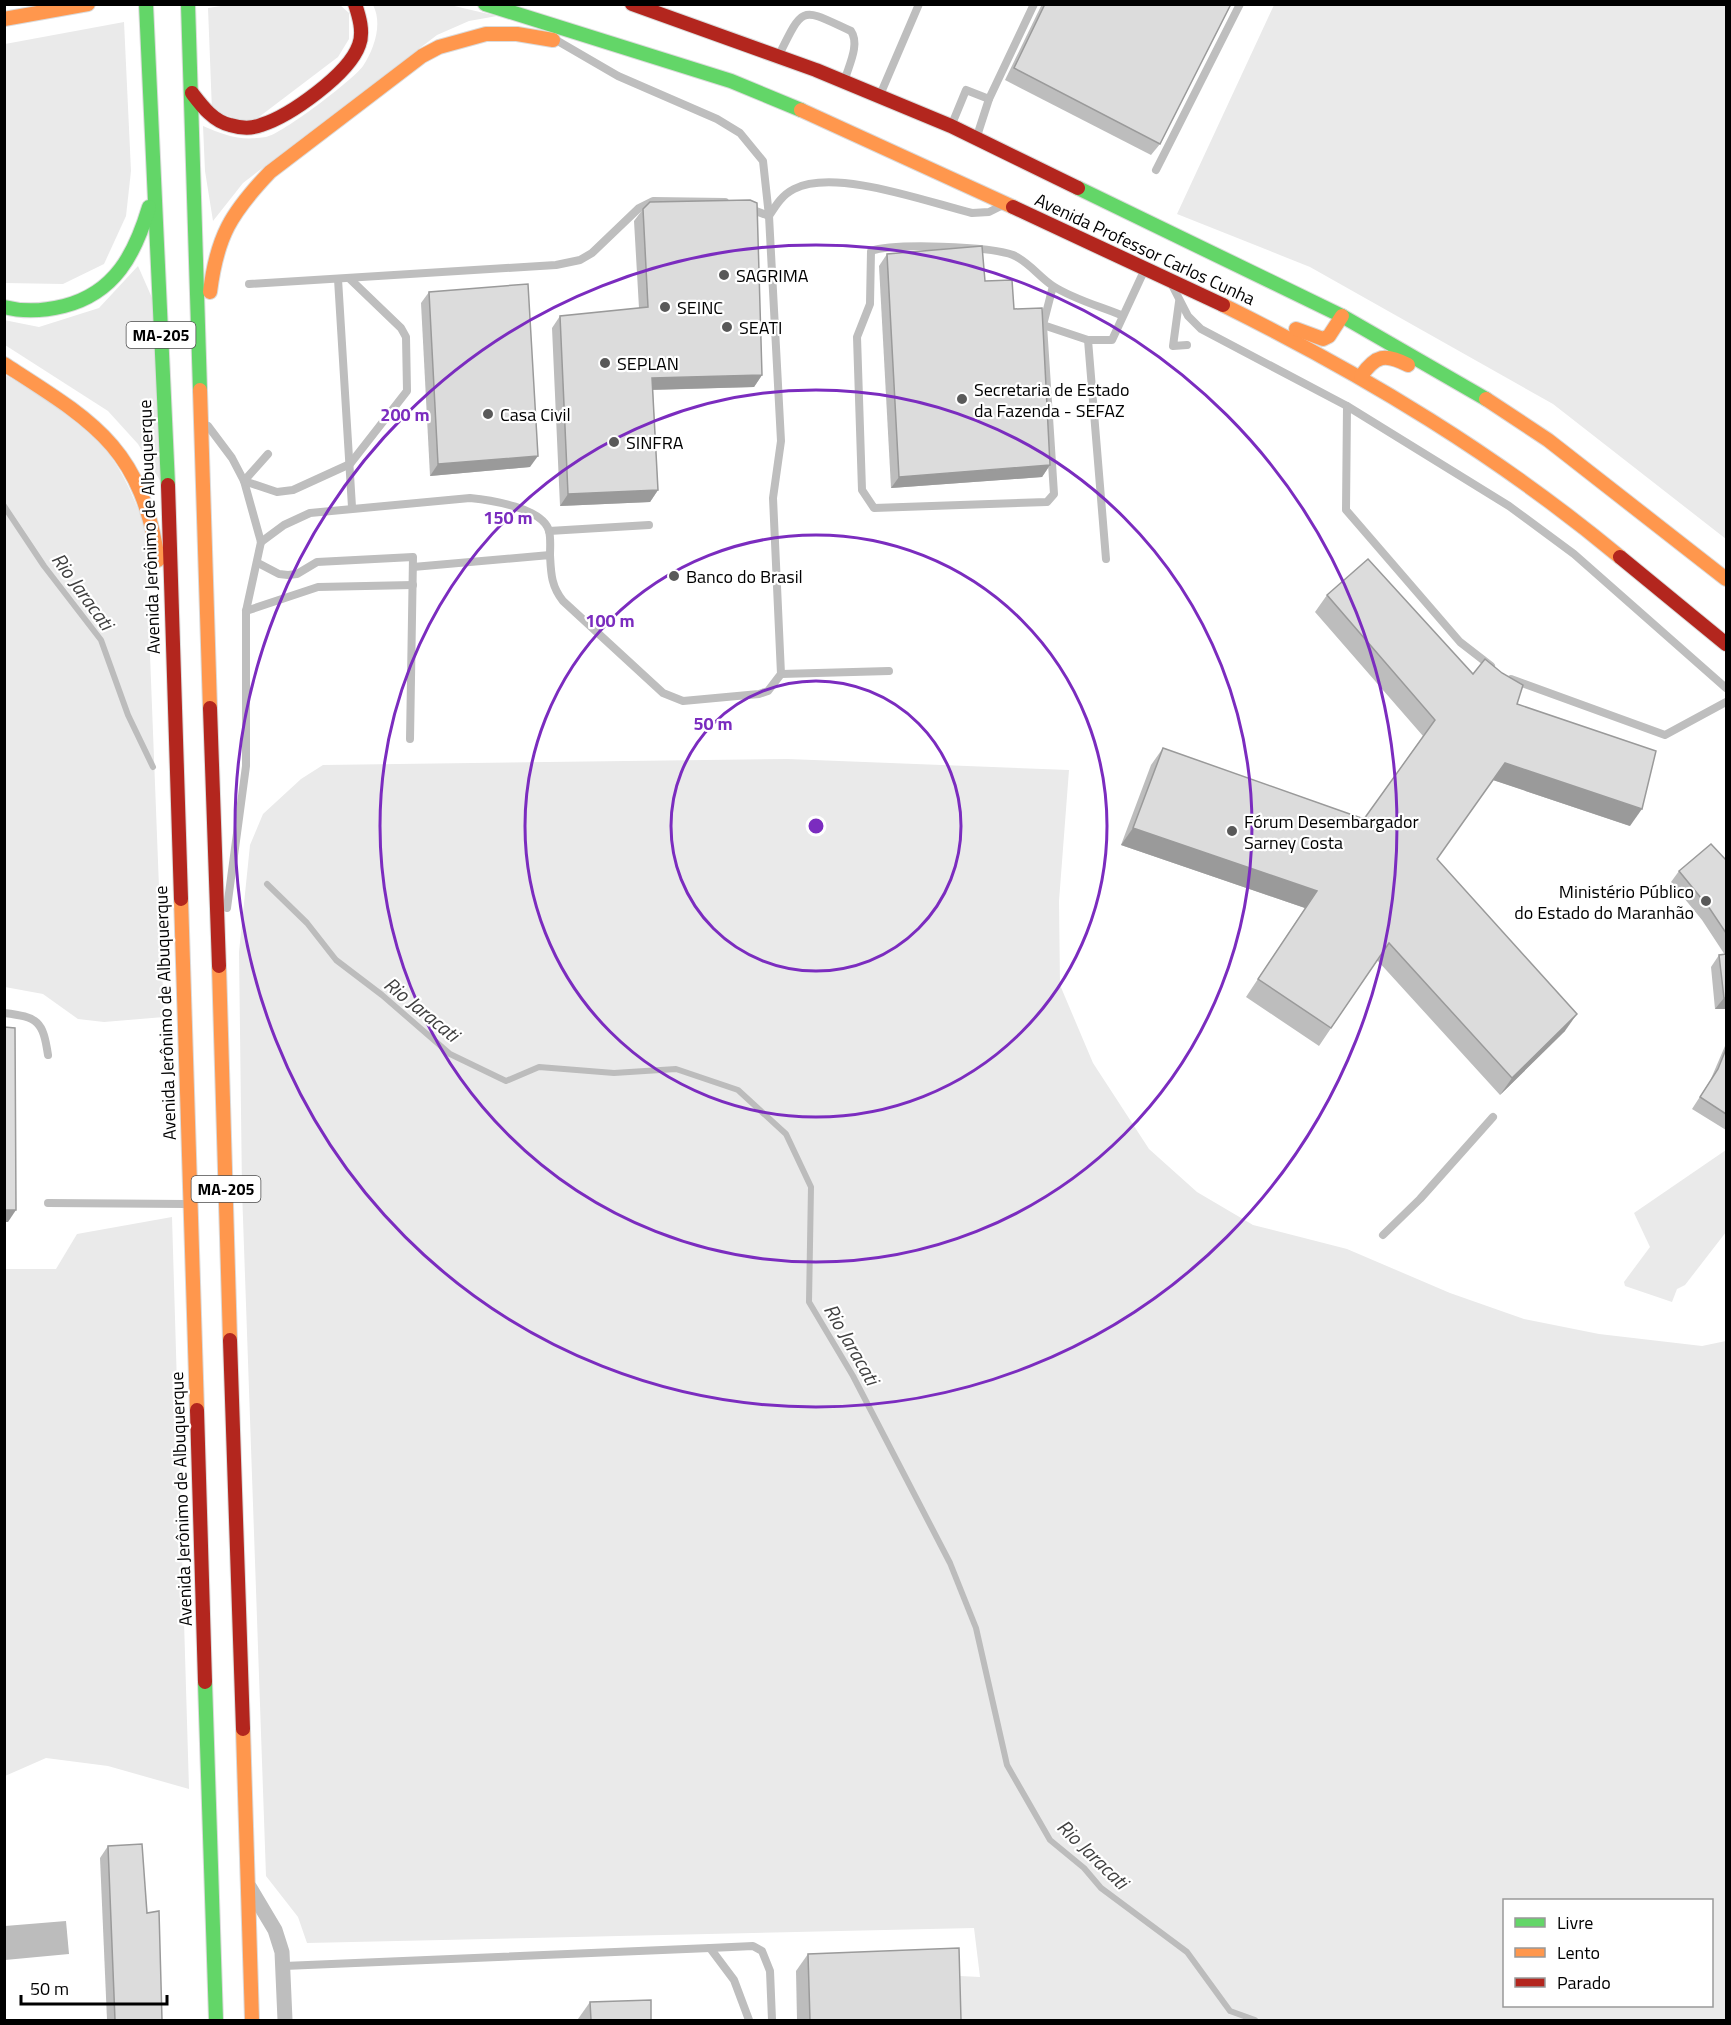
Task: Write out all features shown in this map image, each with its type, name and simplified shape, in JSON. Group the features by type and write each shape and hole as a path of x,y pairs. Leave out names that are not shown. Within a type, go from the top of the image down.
{"main road":[{"path":"4,20 88,4"},
{"name":"Avenida Jerônimo de Albuquerque","path":"146,4 174,665 216,2020"},
{"name":"MA-205","path":"188,4 203,419 252,2020"},
{"path":"192,93 211,115 226,124 250,127 277,118 342,69 353,56 361,36 361,25 355,4"},
{"name":"Avenida Professor Carlos Cunha","path":"485,4 731,81 820,118 1191,289 1361,376 1473,446 1561,508 1726,644"},
{"name":"Avenida Professor Carlos Cunha","path":"632,4 665,10 951,126 1342,316 1498,406 1614,489 1726,579"},
{"path":"201,358 214,262 220,239 248,195 270,172 422,56 444,43 472,34 499,31 659,59"},
{"path":"4,307 40,310 72,305 108,285 123,270 134,254 142,234 154,184"},
{"path":"1191,289 1224,293 1316,339 1329,336 1342,316"},
{"path":"1361,376 1373,360 1389,354 1468,402 1498,406"},
{"path":"4,364 63,402 97,429 126,463 137,481 151,520 174,665"}],"street":[{"path":"249,1885 275,1930 284,1966 285,2020"}],"lane":[{"path":"880,96 919,4"},
{"path":"977,138 989,99 1034,4"},
{"path":"1156,170 1240,4"},
{"path":"779,56 798,18 805,14 812,14 851,31 855,37 844,81"},
{"path":"261,542 284,525 310,513 352,507 470,498 490,500 533,513 543,520 549,531 551,579 555,591 563,601 673,699 683,701 759,694 768,690 781,674 773,498 781,441 770,216 763,161 740,133 717,119 618,76 556,40"},
{"path":"951,126 966,90 989,99"},
{"path":"770,216 780,198 793,189 808,183 824,182 867,186 972,213 988,212 1006,204"},
{"path":"249,284 530,268 580,260 603,245 639,208 653,201 730,202 770,216"},
{"path":"1053,286 1043,325 1054,494 1052,499 1047,502 874,508 862,490 856,337 870,304 871,251 962,247 999,251 1013,255 1031,266 1053,286 1121,315"},
{"path":"1043,325 1088,340 1112,340 1121,315 1145,268"},
{"path":"338,279 352,507"},
{"path":"244,481 277,492 293,490 350,465 407,391 409,385 406,338 401,328 350,279"},
{"path":"1170,280 1179,301 1201,329 1347,406 1509,506 1569,550 1726,688"},
{"path":"1179,301 1173,346 1187,345"},
{"path":"1088,340 1106,559"},
{"path":"1347,406 1346,510 1473,653 1515,681 1665,735 1726,702"},
{"path":"203,419 232,458 244,481 261,542 246,611 246,766 234,866 218,957"},
{"path":"244,481 268,454"},
{"path":"549,531 649,525"},
{"path":"413,567 550,555"},
{"path":"258,563 279,574 288,575 297,574 317,562 413,557 410,740"},
{"path":"246,611 318,586 413,585"},
{"path":"781,674 889,671"},
{"path":"4,1013 31,1017 38,1022 45,1034 48,1055"},
{"path":"1383,1235 1420,1199 1493,1117"},
{"path":"48,1203 191,1204"},
{"path":"284,1966 753,1946 762,1951 770,1971 772,2020"},
{"path":"710,1947 734,1980 749,2020"}],"shaded area":[{"path":"234,4 340,5 349,13 349,39 338,57 251,123 212,111 208,8"},
{"path":"373,5 450,5 497,16 469,21 437,35 243,183 213,221 205,171 203,126 233,137 266,137 286,127 317,106 357,73 371,52 377,28"},
{"path":"1274,5 1726,5 1726,539 1553,404 1310,267 1177,214"},
{"path":"124,22 131,171 126,216 104,264 63,284 5,283 5,44"},
{"path":"138,266 160,316 161,482 138,444 108,411 5,345 4,320 39,327 99,308"},
{"path":"4,374 69,417 104,448 122,475 145,525 164,1017 104,1022 78,1019 43,994 5,987"},
{"path":"788,759 1069,770 1059,901 1060,985 1093,1063 1149,1149 1197,1192 1253,1225 1347,1249 1450,1293 1524,1319 1599,1334 1702,1346 1726,1341 1726,2020 961,2020 960,1976 980,1977 974,1928 307,1943 298,1917 266,1876 242,1190 239,952 250,845 263,814 301,779 323,765"},
{"path":"1726,1150 1726,1232 1685,1285 1677,1289 1672,1302 1625,1286 1624,1282 1650,1247 1634,1213"},
{"path":"172,1217 189,1789 108,1766 46,1758 5,1776 5,1269 56,1269 77,1234"},
{"path":"66,1921 69,1954 5,1960 5,1926"}],"building":[{"path":"1045,4 1231,4 1160,144 1014,68"},
{"path":"750,200 757,203 762,375 652,378 658,490 568,494 560,316 648,307 643,209 650,202"},
{"name":"Secretaria de Estado da Fazenda - SEFAZ","path":"982,246 985,281 1012,280 1014,309 1042,308 1050,465 899,477 887,254"},
{"path":"528,284 538,456 438,464 429,292"},
{"name":"Fórum Desembargador Sarney Costa","path":"1368,559 1473,674 1485,659 1502,673 1523,685 1517,704 1656,751 1642,809 1505,763 1437,859 1577,1014 1512,1078 1389,943 1331,1028 1258,979 1317,891 1133,828 1163,748 1364,819 1435,720 1327,595"},
{"path":"1711,844 1726,860 1726,933 1679,871"},
{"path":"1726,954 1726,998 1724,998 1719,955"},
{"path":"4,1027 15,1028 16,1210 4,1210"},
{"path":"1726,1049 1726,1114 1700,1097 1718,1069"},
{"path":"142,1844 147,1913 159,1911 162,2020 115,2020 108,1846"},
{"path":"959,1948 961,2020 810,2020 808,1954"},
{"path":"651,2000 651,2020 591,2020 590,2002"}],"waterway":[{"name":"Rio Jaracati","path":"4,506 44,566 101,640 128,715 153,767"},
{"name":"Rio Jaracati","path":"267,884 307,923 336,960 382,995 450,1054 506,1081 539,1067 614,1073 676,1069 738,1090 786,1134 811,1187 809,1302 853,1376 950,1563 976,1628 1007,1765 1050,1840 1084,1868 1101,1888 1187,1952 1230,2011 1255,2020"}],"traffic: fast":[{"path":"146,4 168,485"},
{"path":"188,4 200,390"},
{"path":"485,4 731,81 801,110"},
{"path":"1078,188 1342,316 1486,399"},
{"path":"4,307 26,310 49,309 82,300 97,292 110,281 129,256 149,207"},
{"path":"205,1682 216,2020"}],"traffic: slow":[{"path":"4,19 88,4"},
{"path":"210,292 217,255 228,226 245,200 270,172 422,56 439,47 486,34 517,34 553,40"},
{"path":"801,110 1013,207"},
{"path":"1223,305 1328,360 1429,419 1526,485 1620,557"},
{"path":"1296,329 1323,339 1329,336 1342,316"},
{"path":"1361,376 1371,364 1382,358 1393,359 1408,365"},
{"path":"4,364 64,403 108,441 126,464 139,490 150,522 158,560"},
{"path":"200,390 210,708"},
{"path":"1486,399 1548,440 1726,579"},
{"path":"181,899 197,1410"},
{"path":"219,966 230,1340"},
{"path":"243,1729 252,2020"}],"traffic: jam":[{"path":"192,93 213,117 234,126 246,128 257,126 287,113 331,81 353,56 361,35 355,4"},
{"path":"632,4 816,70 951,126 1078,188"},
{"path":"1013,207 1223,305"},
{"path":"168,485 181,899"},
{"path":"1620,557 1726,644"},
{"path":"210,708 219,966"},
{"path":"230,1340 243,1729"},
{"path":"197,1410 205,1682"}],"place":[{"name":"SAGRIMA","path":"724,275"},
{"name":"SEINC","path":"665,307"},
{"name":"SEATI","path":"727,327"},
{"name":"SEPLAN","path":"605,363"},
{"name":"Secretaria de Estado da Fazenda - SEFAZ","path":"962,399"},
{"name":"Casa Civil","path":"488,414"},
{"name":"SINFRA","path":"614,442"},
{"name":"Banco do Brasil","path":"674,576"},
{"name":"Fórum Desembargador Sarney Costa","path":"1232,831"},
{"name":"Ministério Público do Estado do Maranhão","path":"1706,901"}]}
